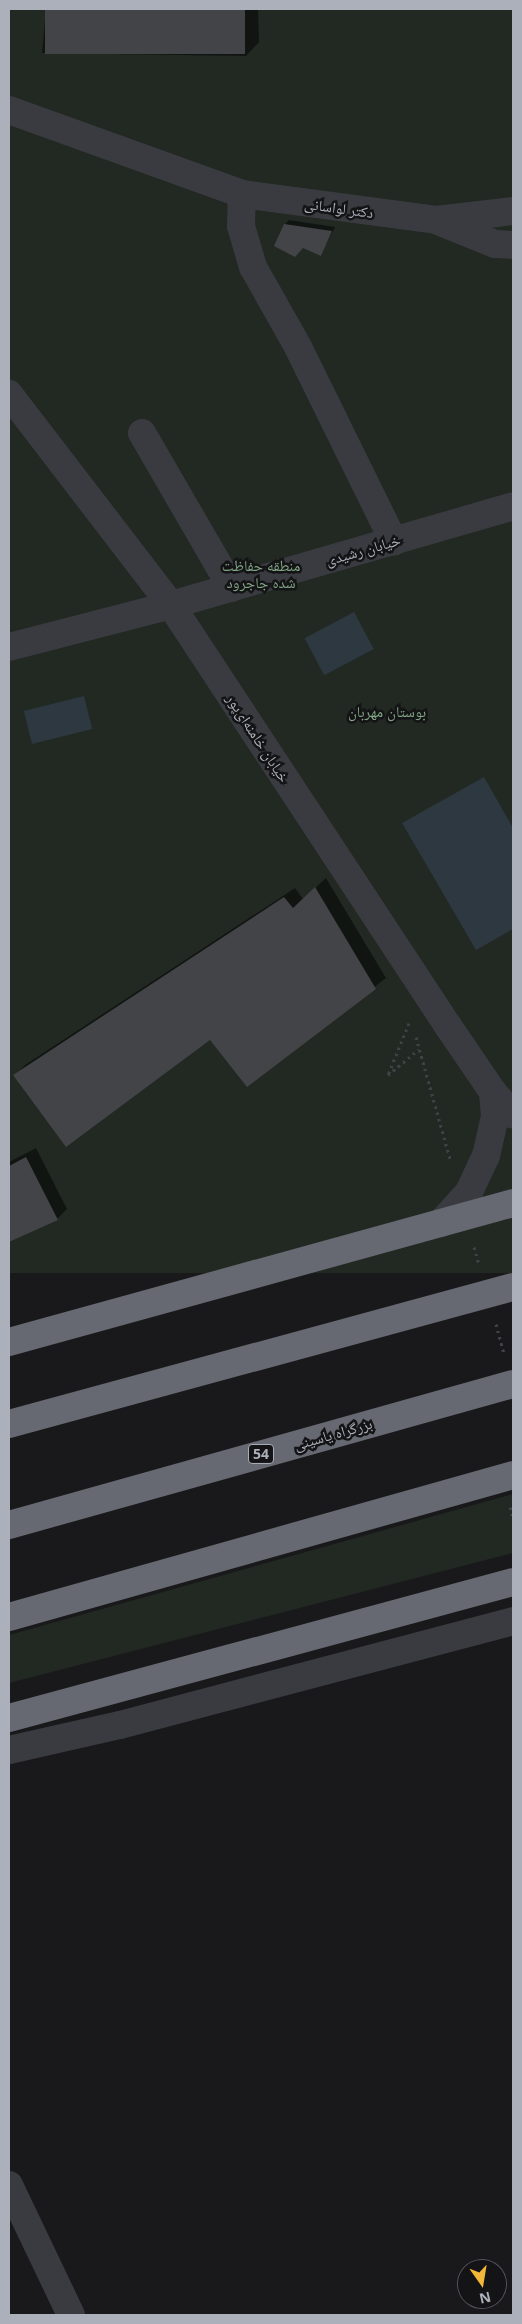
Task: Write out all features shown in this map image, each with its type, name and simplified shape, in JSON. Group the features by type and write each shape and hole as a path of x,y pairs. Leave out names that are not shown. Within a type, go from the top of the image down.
{"highway":[{"path":"9,1342 513,1203"},
{"path":"9,1424 513,1288"},
{"name":"بزرگراه یاسینی","path":"9,1525 513,1384"},
{"path":"9,1617 513,1475"},
{"path":"9,1718 513,1582"}],"street":[{"name":"دکتر لواسانی","path":"9,110 242,194 436,220 513,211"},
{"path":"242,194 241,226 253,266 298,347 394,542"},
{"name":"دکتر لواسانی","path":"436,220 495,244 513,246"},
{"name":"خیابان خامنه‌ای‌پور","path":"10,397 170,605 448,1026 493,1092 513,1115"},
{"path":"142,433 232,588"},
{"name":"خیابان رشیدی","path":"9,647 232,588 513,506"},
{"path":"441,1223 468,1192 486,1156 494,1125 493,1092"},
{"path":"9,1750 120,1726 513,1622"},
{"path":"9,2185 71,2315"}],"path":[{"path":"411,1017 388,1074 448,1026"}],"green space":[{"name":"منطقه حفاظت شده جاجرود","path":"9,9 513,9 513,1273 9,1273"},
{"path":"513,1494 513,1553 9,1683 9,1635"}],"shaded area":[{"path":"354,612 374,649 324,675 305,638"},
{"path":"84,696 92,729 32,744 24,711"},
{"path":"484,777 513,828 513,929 476,950 402,823"}],"building":[{"path":"45,9 245,9 245,54 45,54"},
{"path":"284,224 332,231 321,256 303,248 295,257 274,246"},
{"path":"315,887 376,989 247,1087 210,1040 66,1147 13,1075 284,897 293,908"},
{"path":"26,1157 58,1220 9,1242 9,1166"}],"park label":[{"name":"بوستان مهربان","path":"387,712"}]}
